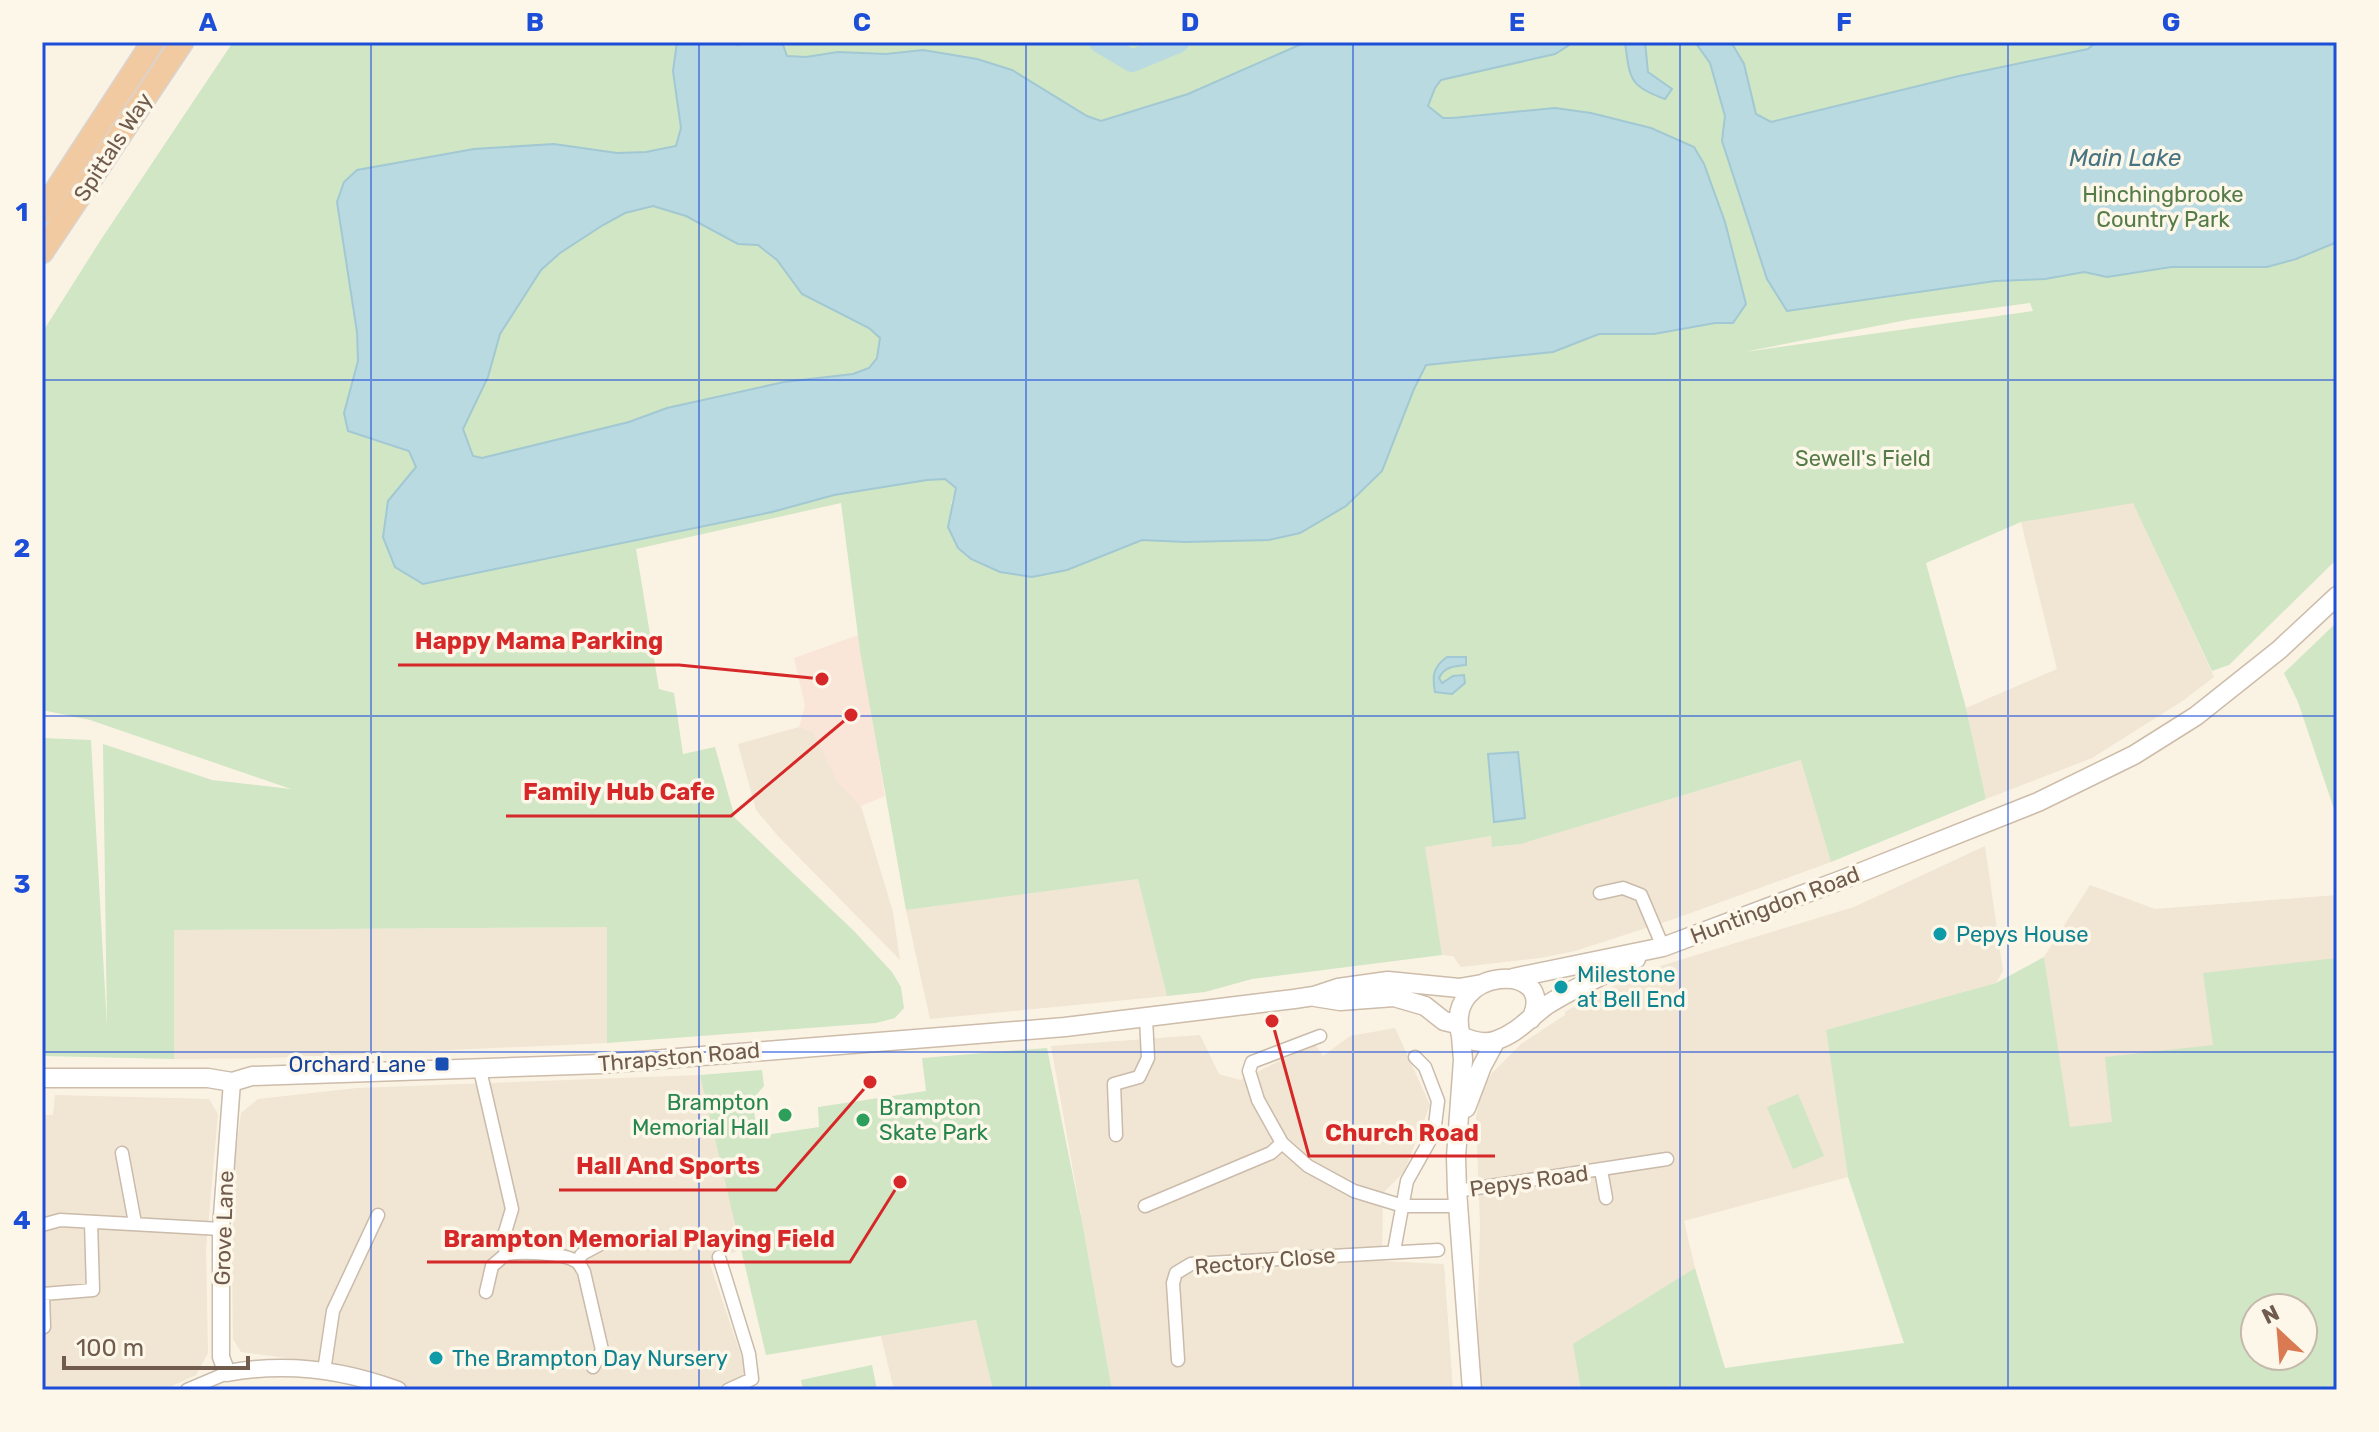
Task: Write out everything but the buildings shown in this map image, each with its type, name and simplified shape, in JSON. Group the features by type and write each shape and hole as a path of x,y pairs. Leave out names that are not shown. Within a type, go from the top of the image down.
{"highway":[{"name":"Spittals Way","path":"43,210 153,42"},
{"name":"Spittals Way","path":"42,252 182,42"},
{"path":"42,272 63,241 99,169"}],"main road":[{"name":"Huntingdon Road","path":"1660,948 2038,802 2145,749 2229,692 2337,596"},
{"name":"Thrapston Road","path":"42,1078 208,1078 232,1082 252,1076 602,1064 1065,1027 1314,996 1338,988 1388,981 1459,988 1660,948"},
{"path":"1460,1125 1482,1066 1495,1042 1520,1029 1568,992 1660,948"},
{"path":"1513,978 1528,985 1535,994 1537,1006 1531,1019"},
{"path":"1472,1390 1466,1340 1456,1157 1463,1060 1459,1030 1462,1001 1482,984"},
{"name":"Thrapston Road","path":"1314,996 1340,1001 1394,997 1425,1006 1471,1041 1495,1042"}],"street":[{"path":"1600,893 1623,888 1641,895 1660,948"},
{"path":"1116,1135 1114,1084 1139,1077 1148,1058 1146,1018"},
{"path":"1145,1206 1271,1153 1282,1143 1258,1100 1249,1071 1252,1062 1320,1036"},
{"path":"1394,1251 1407,1181 1434,1133 1438,1101 1425,1067 1415,1057"},
{"path":"480,1070 512,1209 503,1239 506,1254"},
{"name":"Grove Lane","path":"227,1373 221,1357 221,1229 232,1082"},
{"name":"Pepys Road","path":"1282,1143 1308,1166 1354,1191 1403,1206 1458,1199 1667,1159"},
{"path":"122,1153 135,1223"},
{"name":"Pepys Road","path":"1601,1170 1606,1198"},
{"path":"324,1371 333,1311 378,1215"},
{"path":"42,1225 60,1220 221,1229"},
{"path":"44,1327 43,1294 93,1290 91,1222"},
{"path":"577,1262 582,1254 612,1238"},
{"name":"Rectory Close","path":"1178,1360 1173,1283 1176,1273 1191,1264 1438,1250"},
{"path":"486,1292 492,1266 506,1254 521,1252 565,1257 577,1262 584,1272 602,1350 593,1367"},
{"path":"719,1257 749,1354 752,1379 728,1390"},
{"path":"187,1390 227,1373 259,1367 299,1367 367,1378 398,1390"}],"shaded area":[{"path":"2133,502 2214,677 2184,700 2092,758 1986,799 1966,708 2057,669 2021,522"},
{"path":"858,635 885,796 861,806 837,781 813,732 799,727 805,706 794,658"},
{"path":"799,727 813,731 837,781 861,806 893,912 900,960 756,810 738,744"},
{"path":"1802,760 1831,862 1575,951 1461,967 1453,956 1442,955 1424,847 1492,836 1493,847 1521,844"},
{"path":"1985,846 2003,971 1996,983 1826,1030 1848,1177 1684,1221 1695,1268 1574,1344 1581,1390 1481,1390 1477,1347 1480,1225 1476,1117 1482,1091 1492,1073 1521,1044 1597,993 1660,966 1854,907"},
{"path":"1138,879 1167,996 930,1019 906,910"},
{"path":"2090,885 2155,909 2337,895 2337,1277 2097,1314 2044,957"},
{"path":"607,927 607,1043 268,1058 174,1059 173,930"},
{"path":"1395,1028 1430,1105 1404,1172 1383,1193 1382,1261 1444,1264 1453,1390 1112,1390 1051,1046 1200,1035 1219,1074 1240,1080 1315,1044 1323,1056 1350,1036"},
{"path":"700,1075 743,1249 709,1261 747,1373 756,1390 411,1390 332,1364 241,1352 233,1339 235,1159 241,1113 258,1099 357,1088"},
{"path":"55,1095 209,1099 218,1114 206,1249 208,1353 196,1375 163,1390 42,1390 42,1115 53,1115"},
{"path":"976,1320 993,1390 894,1390 881,1336"}],"green space":[{"path":"233,42 677,42 673,71 681,128 676,146 646,152 617,153 554,144 357,332 358,361 344,413 408,450 416,467 388,501 704,525 772,512 834,495 945,479 956,488 951,504 1067,570 1142,540 1185,542 1382,471 1426,365 1552,352 1599,334 1654,334 1717,323 1684,144 1651,128 1591,113 1555,108 1443,118 1428,106 1441,80 1574,42 2337,42 2337,559 2229,665 2212,671 2133,503 2021,522 1926,563 1966,708 1986,799 1831,862 1801,760 1521,844 1492,847 1491,836 1425,847 1442,955 1252,979 1205,992 1167,996 1138,879 906,910 860,651 841,503 636,549 659,689 674,693 683,754 715,747 735,818 854,931 892,972 901,987 904,1008 895,1018 876,1023 607,1043 607,927 174,930 174,1059 42,1056 42,738 91,740 107,1027 103,744 212,780 291,789 90,720 42,710 42,333","holes":["2030,303 2033,311 1744,352 1912,319"]},
{"path":"782,42 1306,42 1188,94 1101,121 1012,70 977,59 923,50 787,56"},
{"path":"653,206 686,216 738,244 758,245 777,260 802,294 869,328 880,338 877,358 869,368 853,374 784,382 667,408 629,422 482,458 473,456 463,429 488,377 500,334 541,270 560,253 603,225 625,213"},
{"path":"2337,622 2337,818 2298,702 2284,673"},
{"path":"2044,957 2070,1127 2112,1122 2105,1057 2213,1045 2203,973 2337,958 2337,1390 1581,1390 1573,1344 1695,1268 1725,1368 1904,1343 1848,1177 1826,1030 1996,983"},
{"path":"1047,1048 1112,1390 993,1390 976,1320 766,1355 700,1075 762,1070 764,1086 752,1100 758,1136 819,1127 818,1107 926,1091 922,1058"},
{"path":"1798,1094 1824,1156 1793,1169 1767,1107"},
{"path":"872,1365 877,1390 803,1390 801,1380"}],"water":[{"path":"677,42 736,42 738,45 745,42 782,42 787,56 806,57 838,52 886,54 923,50 977,59 1012,70 1087,116 1101,121 1188,94 1306,42 1574,42 1555,54 1441,80 1428,106 1443,118 1555,108 1591,113 1651,128 1694,147 1704,164 1725,222 1746,304 1733,323 1715,323 1654,334 1599,334 1553,352 1426,365 1382,471 1346,506 1300,533 1269,540 1142,540 1067,570 1032,577 1000,572 971,559 958,548 948,527 956,488 945,479 834,495 772,512 423,584 395,567 383,537 388,501 416,467 409,451 348,431 344,413 358,361 357,332 337,202 344,182 357,170 474,149 554,144 617,153 646,152 676,146 681,128 673,71","holes":["653,206 686,216 738,244 758,245 777,260 802,294 869,328 880,338 877,358 869,368 853,374 784,382 667,408 629,422 482,458 473,456 463,429 488,377 500,334 541,270 560,253 625,213"]},
{"path":"1625,42 1645,42 1648,72 1672,89 1665,99 1637,85 1630,72"},
{"name":"Main Lake","path":"1695,42 1731,42 1744,64 1756,114 1771,122 1959,76 2088,49 2096,42 2337,42 2337,242 2267,267 2171,267 2107,277 2084,272 2045,279 1995,281 1787,311 1767,279 1722,141 1725,116 1710,63"},
{"path":"1447,657 1466,657 1466,665 1447,669 1439,678 1442,683 1453,676 1464,675 1465,683 1452,694 1435,692 1434,686 1436,668"},
{"path":"1518,752 1525,818 1494,822 1488,754"}],"waterway":[{"path":"1100,42 1132,61 1178,42"}],"place":[{"name":"Happy Mama Parking","path":"822,679"},
{"name":"Family Hub Cafe","path":"851,715"},
{"name":"Pepys House","path":"1940,934"},
{"name":"Milestone at Bell End","path":"1561,987"},
{"name":"Church Road","path":"1272,1021"},
{"name":"Orchard Lane","path":"442,1064"},
{"name":"Hall And Sports","path":"870,1082"},
{"name":"Brampton Memorial Hall","path":"785,1115"},
{"name":"Brampton Skate Park","path":"863,1120"},
{"name":"Brampton Memorial Playing Field","path":"900,1182"},
{"name":"The Brampton Day Nursery","path":"436,1358"}],"park label":[{"name":"Hinchingbrooke Country Park","path":"2163,206"},
{"name":"Sewell's Field","path":"1863,458"}]}
